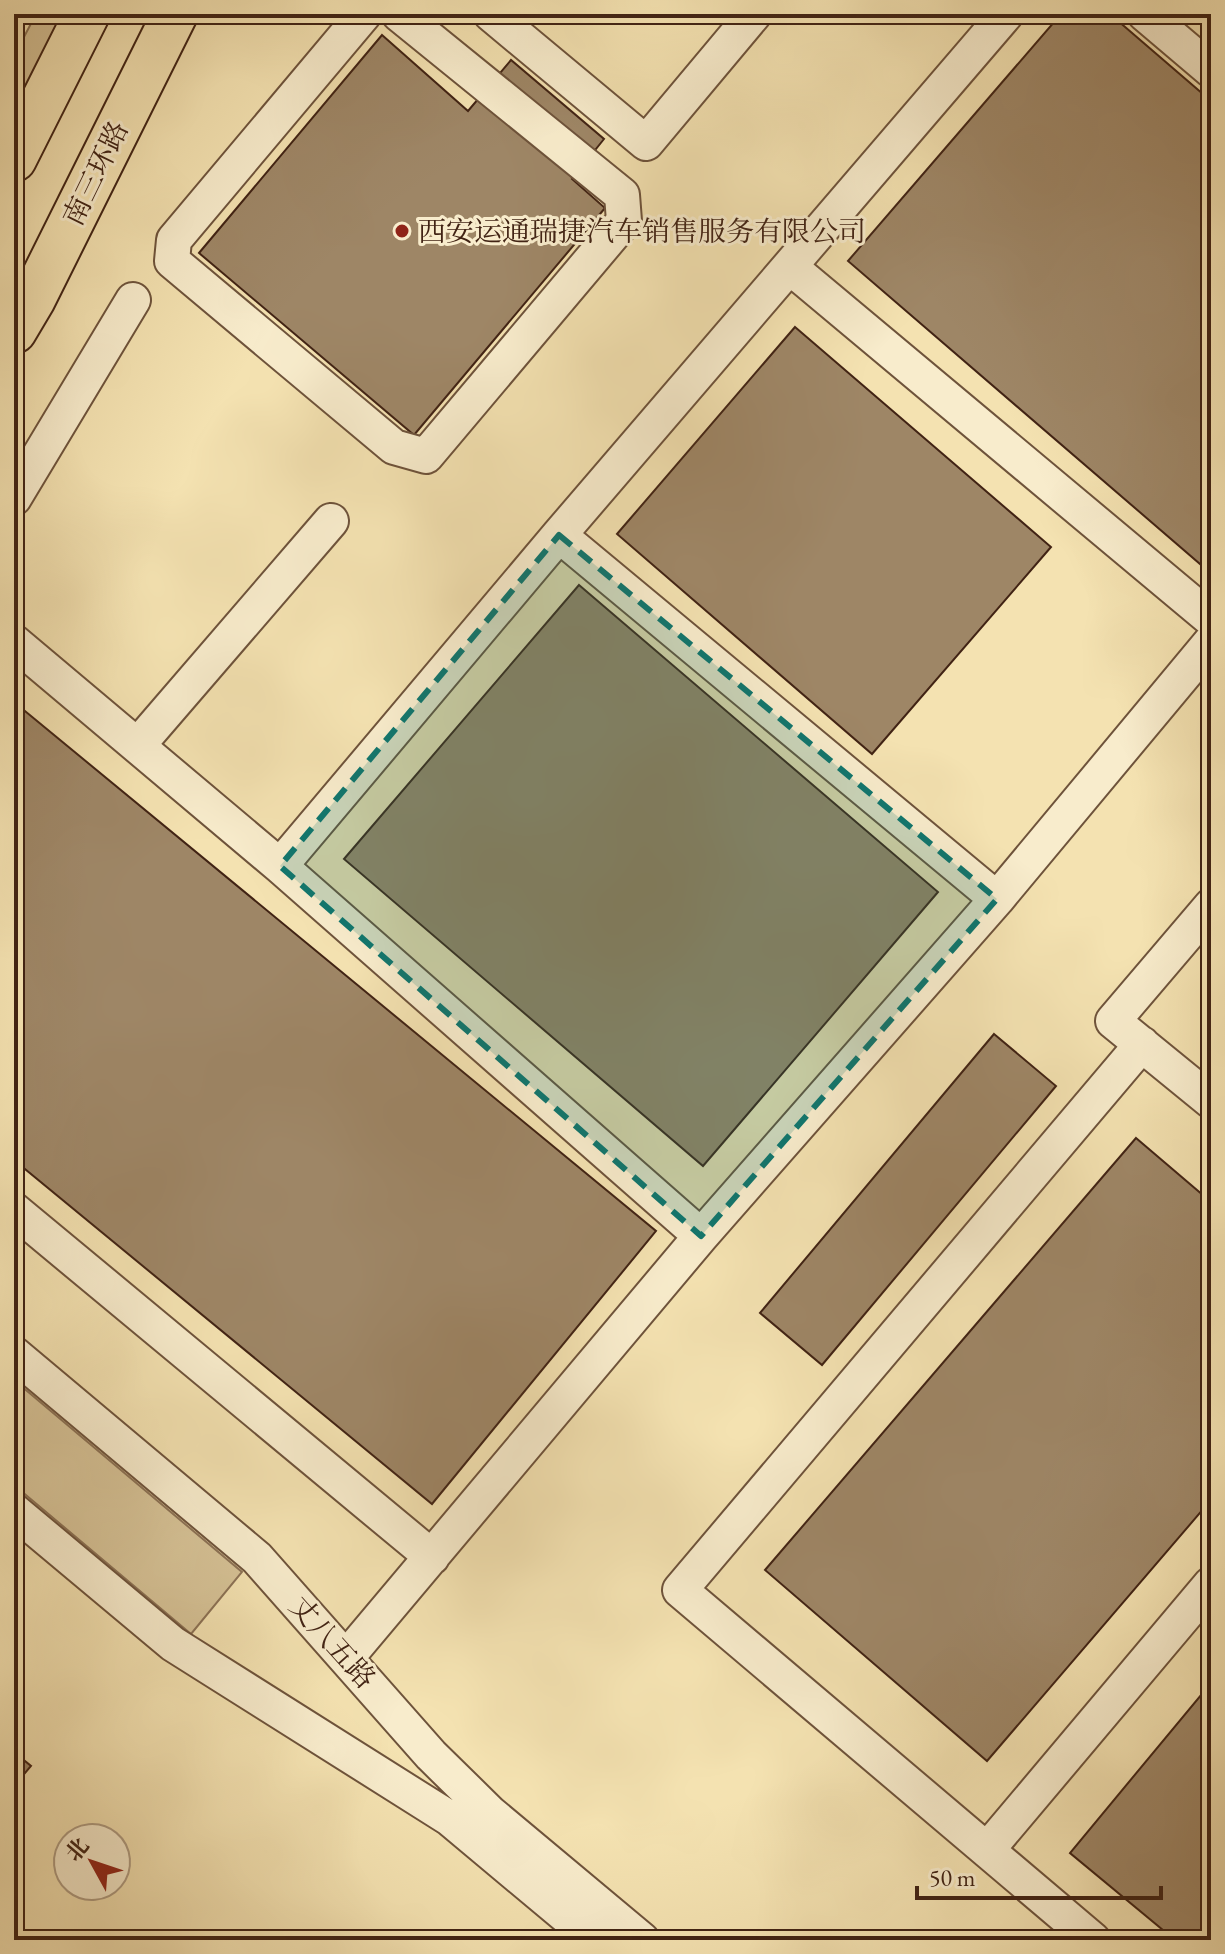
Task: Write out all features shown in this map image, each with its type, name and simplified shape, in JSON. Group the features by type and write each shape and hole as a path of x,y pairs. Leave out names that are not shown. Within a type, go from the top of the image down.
{"highway":[{"path":"14,159 87,14"},
{"name":"南三环路","path":"14,331 175,14"}],"street":[{"path":"364,14 174,240 172,261 394,447 426,456 624,221 622,195 399,14"},
{"path":"491,14 646,143 754,14"},
{"path":"280,866 1006,14"},
{"path":"1145,14 1211,70"},
{"path":"790,267 1211,619"},
{"path":"14,498 133,300"},
{"path":"138,745 331,521"},
{"path":"559,535 997,899"},
{"path":"14,642 280,866 701,1236"},
{"path":"347,1657 701,1236 997,899 1211,642"},
{"path":"1211,906 1113,1021 1211,1101"},
{"path":"1093,1940 680,1590 1142,1044"},
{"path":"14,1210 432,1557"},
{"name":"丈八五路","path":"14,1354 257,1558 431,1755 490,1813 642,1940"},
{"path":"14,1511 173,1644 449,1818 595,1940"},
{"path":"987,1850 1211,1584"}],"highlighted area":[{"path":"559,535 997,899 701,1236 280,866"}],"shaded area":[{"path":"36,14 71,14 14,127 14,56"},
{"path":"14,1380 242,1572 191,1634 14,1485"}],"building":[{"path":"1061,14 1110,14 1211,101 1211,565 1207,570 848,261"},
{"name":"西安运通瑞捷汽车销售服务有限公司","path":"382,35 468,111 511,60 604,139 572,179 605,208 414,435 199,253"},
{"path":"795,327 1051,547 872,754 617,534"},
{"path":"579,585 938,892 703,1166 344,859"},
{"path":"14,702 656,1231 432,1504 14,1160"},
{"path":"994,1034 1056,1086 822,1365 760,1313"},
{"path":"1136,1138 1211,1202 1211,1500 987,1761 765,1570"},
{"path":"1211,1683 1211,1940 1175,1940 1070,1853"},
{"path":"14,1752 31,1766 14,1786"}],"place":[{"name":"西安运通瑞捷汽车销售服务有限公司","path":"402,231"}]}
